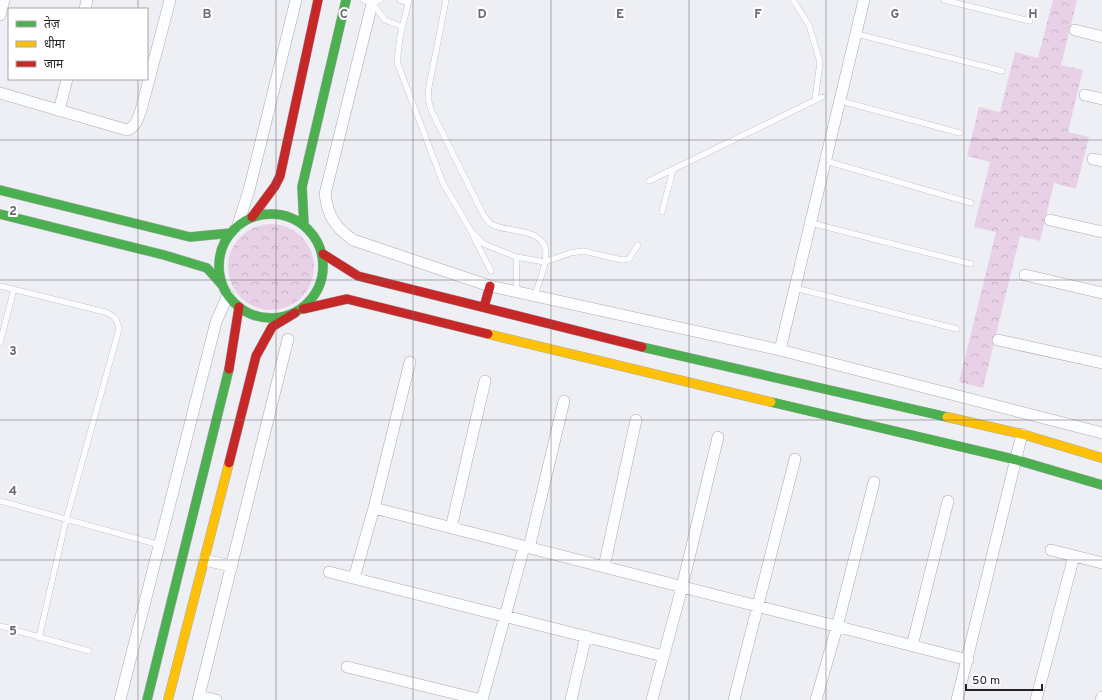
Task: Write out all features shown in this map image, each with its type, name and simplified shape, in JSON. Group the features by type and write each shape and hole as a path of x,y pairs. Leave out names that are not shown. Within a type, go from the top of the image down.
{"street":[{"path":"0,15 4,0"},
{"path":"0,93 127,130 133,127 141,110 170,0"},
{"path":"120,700 225,291 219,274 219,261 222,249 235,229 249,190 296,0"},
{"path":"0,190 190,237 235,229 252,217 275,186 280,176 318,0"},
{"path":"304,225 302,187 346,0"},
{"path":"780,350 841,101 864,0"},
{"path":"372,1 325,194 327,210 342,232 353,240 490,286 780,350 1102,433"},
{"path":"1075,30 1102,36"},
{"path":"59,111 67,80"},
{"path":"1085,95 1102,100"},
{"path":"0,214 207,268 239,307 251,315 266,319 281,318 299,311 334,301 347,299 602,363 1016,460 1101,485"},
{"path":"168,700 256,356 272,327 299,311 314,297 322,283 324,268 323,254 316,238 304,225 288,216 270,214 252,217"},
{"path":"1050,220 1102,232"},
{"path":"323,254 358,276 608,339 1022,434 1102,458"},
{"path":"1025,275 1102,293"},
{"path":"484,307 490,286"},
{"path":"147,700 232,356 239,307"},
{"path":"216,700 199,698 288,339"},
{"path":"998,340 1102,364"},
{"path":"354,578 374,508 410,362"},
{"path":"451,528 485,381"},
{"path":"347,667 482,700 526,547 564,401"},
{"path":"604,567 636,420"},
{"path":"957,700 1022,434"},
{"path":"652,700 682,587 718,437"},
{"path":"734,700 795,459"},
{"path":"816,700 837,626 874,482"},
{"path":"912,646 948,501"},
{"path":"374,508 968,660"},
{"path":"1051,550 1102,563"},
{"path":"1036,700 1074,556"},
{"path":"204,560 232,566"},
{"path":"329,572 663,656"},
{"path":"571,700 586,636"}],"lane":[{"path":"400,0 408,1 402,26 397,62 443,183 471,231 491,271"},
{"path":"446,0 429,87 428,98 431,110 484,216 491,224 537,236 545,245 545,262 534,295"},
{"path":"794,0 809,25 820,62 815,100"},
{"path":"944,0 1030,21"},
{"path":"372,1 385,20 402,26"},
{"path":"857,34 1002,71"},
{"path":"650,181 822,97"},
{"path":"841,101 960,133"},
{"path":"826,161 971,203"},
{"path":"662,212 673,170"},
{"path":"811,223 971,264"},
{"path":"471,231 484,244 516,258 545,262 570,253 583,251 622,260 629,259 638,245"},
{"path":"516,258 517,292"},
{"path":"0,286 105,312 118,320 119,329 66,520 39,638"},
{"path":"795,288 957,329"},
{"path":"0,343 14,289"},
{"path":"0,501 160,545"},
{"path":"0,626 89,651"}],"green space":[{"path":"1053,0 1077,0 1061,65 1083,70 1068,132 1089,137 1076,189 1054,183 1040,241 1020,236 983,388 959,382 996,232 974,227 990,162 967,156 979,107 1000,112 1015,52 1038,58"},
{"path":"271,224 287,227 295,231 307,243 311,251 314,267 311,283 307,291 295,303 287,307 271,310 255,307 247,303 235,291 231,283 228,267 231,251 235,243 247,231 255,227"}],"traffic: fast":[{"path":"304,225 302,187 346,0"},
{"path":"0,190 190,237 231,233"},
{"path":"0,214 164,255 207,268 223,286"},
{"path":"271,214 291,218 308,229 319,246 323,266 319,286 308,303 291,314 271,318 251,314 234,303 223,286 219,266 223,246 234,229 251,218 271,214"},
{"path":"642,347 947,417"},
{"path":"147,700 229,369"},
{"path":"771,402 1017,460 1102,485"}],"traffic: slow":[{"path":"488,334 771,402"},
{"path":"947,417 1022,434 1102,458"},
{"path":"168,700 229,463"}],"traffic: jam":[{"path":"252,217 275,186 280,176 318,0"},
{"path":"323,254 358,276 642,347"},
{"path":"484,307 490,286"},
{"path":"303,309 347,299 488,334"},
{"path":"229,369 239,307"},
{"path":"229,463 256,356 272,327 295,313"}]}
